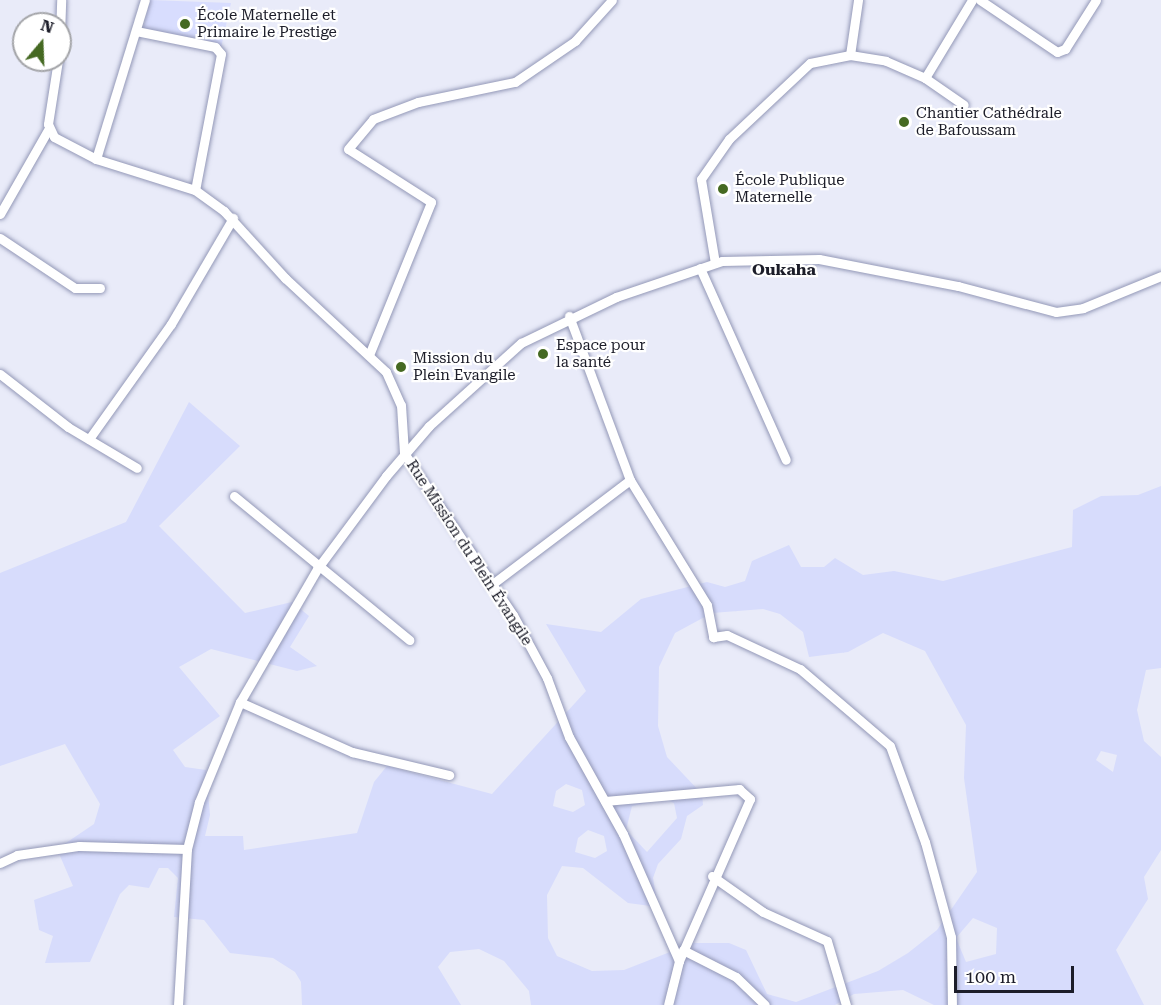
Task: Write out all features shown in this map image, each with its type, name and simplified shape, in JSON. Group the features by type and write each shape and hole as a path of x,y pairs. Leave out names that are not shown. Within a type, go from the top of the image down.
{"street":[{"path":"96,159 145,0"},
{"path":"369,355 431,202 348,149 373,119 418,102 515,82 575,41 612,0"},
{"path":"850,55 858,0"},
{"path":"925,78 972,0"},
{"path":"980,0 1057,52 1072,40 1096,0"},
{"path":"136,31 219,50 195,190"},
{"path":"715,263 699,196 710,163 780,86 810,63 850,55 886,61 925,78 964,105"},
{"path":"0,214 48,130 56,72"},
{"name":"Rue Mission du Plein Évangile","path":"48,130 96,159 195,190 233,218 285,278 369,355 397,392 404,453 537,658 569,737 605,801 679,961"},
{"path":"89,439 171,324 233,218"},
{"path":"0,238 75,288 100,288"},
{"path":"178,1005 187,849 199,802 240,702 317,569 404,453 521,343 569,316 715,263 819,259 958,286 1056,312 1083,308 1161,276"},
{"path":"700,268 786,460"},
{"path":"569,316 630,480 707,605 713,637 727,635 800,669 890,746 925,842 951,937 952,1005"},
{"path":"0,374 89,439 137,468"},
{"path":"491,585 630,480"},
{"path":"234,496 317,569 409,640"},
{"path":"240,702 352,752 449,775"},
{"path":"605,801 720,789 747,792 748,808 712,876 679,961 668,1005"},
{"path":"0,862 17,855 79,846 187,849"},
{"path":"712,876 763,912 827,941 846,1005"},
{"path":"683,950 736,977 765,1005"}],"shaded area":[{"name":"École Maternelle et Primaire le Prestige","path":"150,0 231,3 221,48 143,30"},
{"path":"189,402 240,446 159,526 245,613 292,602 309,616 290,647 317,666 297,671 211,649 179,667 220,716 173,750 185,767 206,770 210,815 205,836 243,836 244,850 357,833 374,782 387,766 492,794 586,691 546,624 601,632 641,599 707,582 725,587 745,581 752,561 789,545 801,567 824,567 835,558 863,575 894,571 943,581 1072,547 1073,510 1101,496 1138,495 1161,486 1161,668 1146,670 1137,710 1144,741 1161,757 1161,850 1144,877 1148,899 1116,950 1144,1005 934,1005 903,990 854,994 835,1005 531,1005 529,991 504,961 479,949 450,952 438,967 461,1005 302,1005 301,982 295,972 273,958 230,953 204,920 174,917 178,878 168,868 159,868 149,888 129,885 120,894 90,962 45,963 53,936 39,930 34,900 73,886 57,849 94,824 100,804 65,744 0,766 0,573 126,522","holes":["763,609 780,614 803,632 809,657 848,652 883,633 925,651 966,725 964,778 977,872 937,930 908,953 878,971 796,1002 767,994 746,950 729,943 693,943 624,970 592,971 557,956 548,938 547,895 562,866 583,868 628,903 658,907 653,878 658,864 681,839 687,816 703,805 702,794 667,757 658,726 659,667 675,633 712,613","1101,751 1117,755 1113,772 1096,760","566,784 582,790 585,805 573,812 553,806 556,791","665,799 674,803 677,818 647,852 626,830 632,806","588,830 604,836 607,851 595,858 575,852 578,838","973,918 997,928 996,954 966,962 956,938"]}],"place":[{"name":"École Maternelle et Primaire le Prestige","path":"185,24"},
{"name":"Chantier Cathédrale de Bafoussam","path":"904,122"},
{"name":"École Publique Maternelle","path":"723,189"},
{"name":"Espace pour la santé","path":"543,354"},
{"name":"Mission du Plein Evangile","path":"401,367"}],"district":[{"name":"Oukaha","path":"784,270"}]}
